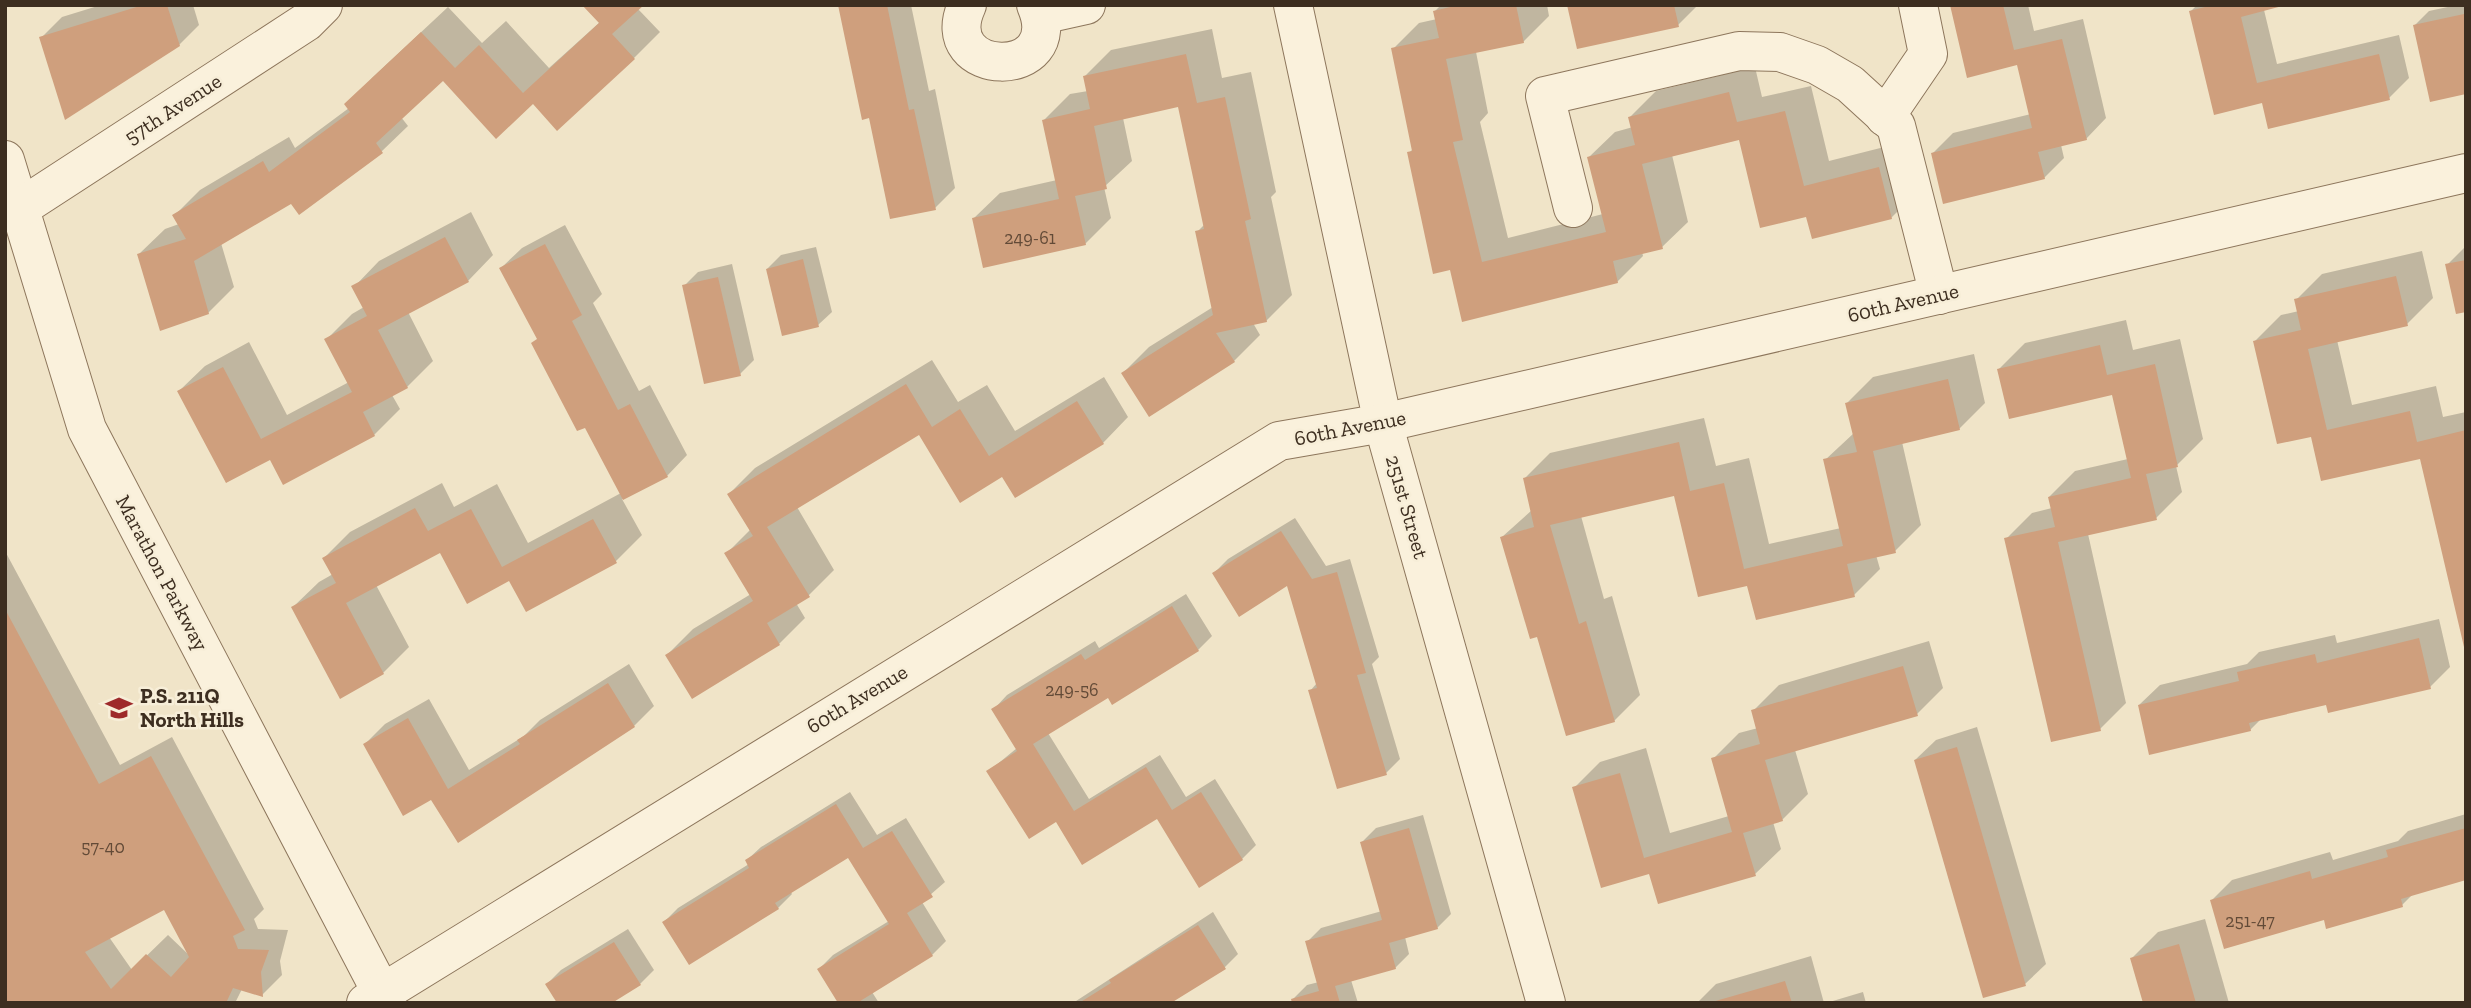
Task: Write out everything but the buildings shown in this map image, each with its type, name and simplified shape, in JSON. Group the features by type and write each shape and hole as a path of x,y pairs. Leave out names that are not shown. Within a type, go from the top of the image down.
{"street":[{"name":"57th Avenue","path":"20,208 306,22 323,5"},
{"path":"967,5 962,28 972,51 994,63 1008,64 1030,51 1038,41 1038,10 1086,5"},
{"name":"251st Street","path":"1293,5 1383,423 1546,1003"},
{"path":"1885,117 1928,54 1918,5"},
{"path":"1573,208 1545,96 1739,51 1780,52 1817,65 1850,84 1896,126 1938,295"},
{"name":"Marathon Parkway","path":"5,160 87,429 378,999"},
{"name":"60th Avenue","path":"378,999 1279,441 1383,423 2466,173"}],"place":[{"name":"P.S. 211Q North Hills","path":"119,708"}]}
